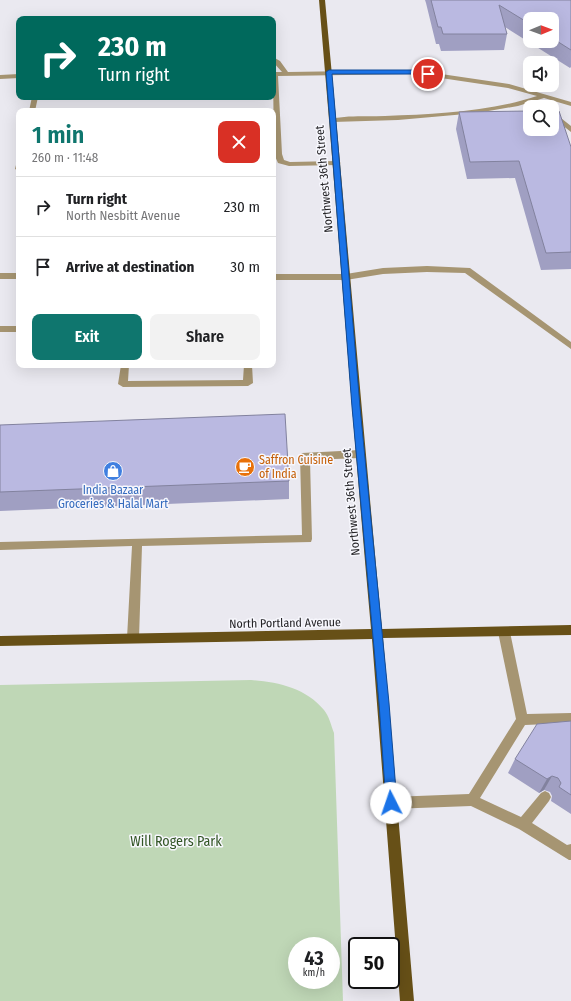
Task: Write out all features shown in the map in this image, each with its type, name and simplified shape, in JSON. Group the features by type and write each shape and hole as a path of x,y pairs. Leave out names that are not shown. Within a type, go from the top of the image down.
{"main road":[{"name":"Northwest 36th Street","path":"322,0 360,454 384,703 407,1001"},
{"name":"North Portland Avenue","path":"0,641 571,630"}],"street":[{"path":"276,61 286,74"},
{"path":"276,74 329,72 414,72 509,86 571,104"},
{"path":"0,77 16,76"},
{"path":"534,100 544,96"},
{"path":"333,120 377,120 479,112 523,103"},
{"path":"276,114 278,154 281,161 289,164 336,163"},
{"path":"559,119 571,130"},
{"path":"276,277 346,277 383,271 428,269 467,270 571,346"},
{"path":"0,276 16,276"},
{"path":"0,329 16,329"},
{"path":"125,368 123,384 248,383 248,368"},
{"path":"0,546 307,539 305,456 360,454"},
{"path":"133,638 137,542"},
{"path":"472,800 522,720 504,632"},
{"path":"522,720 571,718"},
{"path":"523,825 545,797"},
{"path":"391,803 472,800 523,825 569,854 571,850"}],"green space":[{"name":"Will Rogers Park","path":"251,680 271,682 300,691 317,702 327,715 334,733 343,1001 0,1001 0,685"}],"building":[{"path":"431,0 571,0 571,50 559,42 559,12 523,12 523,20 499,5 507,34 443,34 441,27 438,27"},
{"path":"523,111 523,136 559,136 559,111 571,147 571,252 546,253 519,161 470,162 459,112"},
{"path":"285,414 289,481 0,492 0,425"},
{"path":"571,721 571,795 559,787 561,783 558,778 552,776 547,779 515,759 537,724"}],"place":[{"name":"Saffron Cuisine of India","path":"245,467"},
{"name":"India Bazaar Groceries & Halal Mart","path":"113,471"}],"route":[{"path":"391,803 384,703 356,407 329,72 376,71 428,74"}]}
